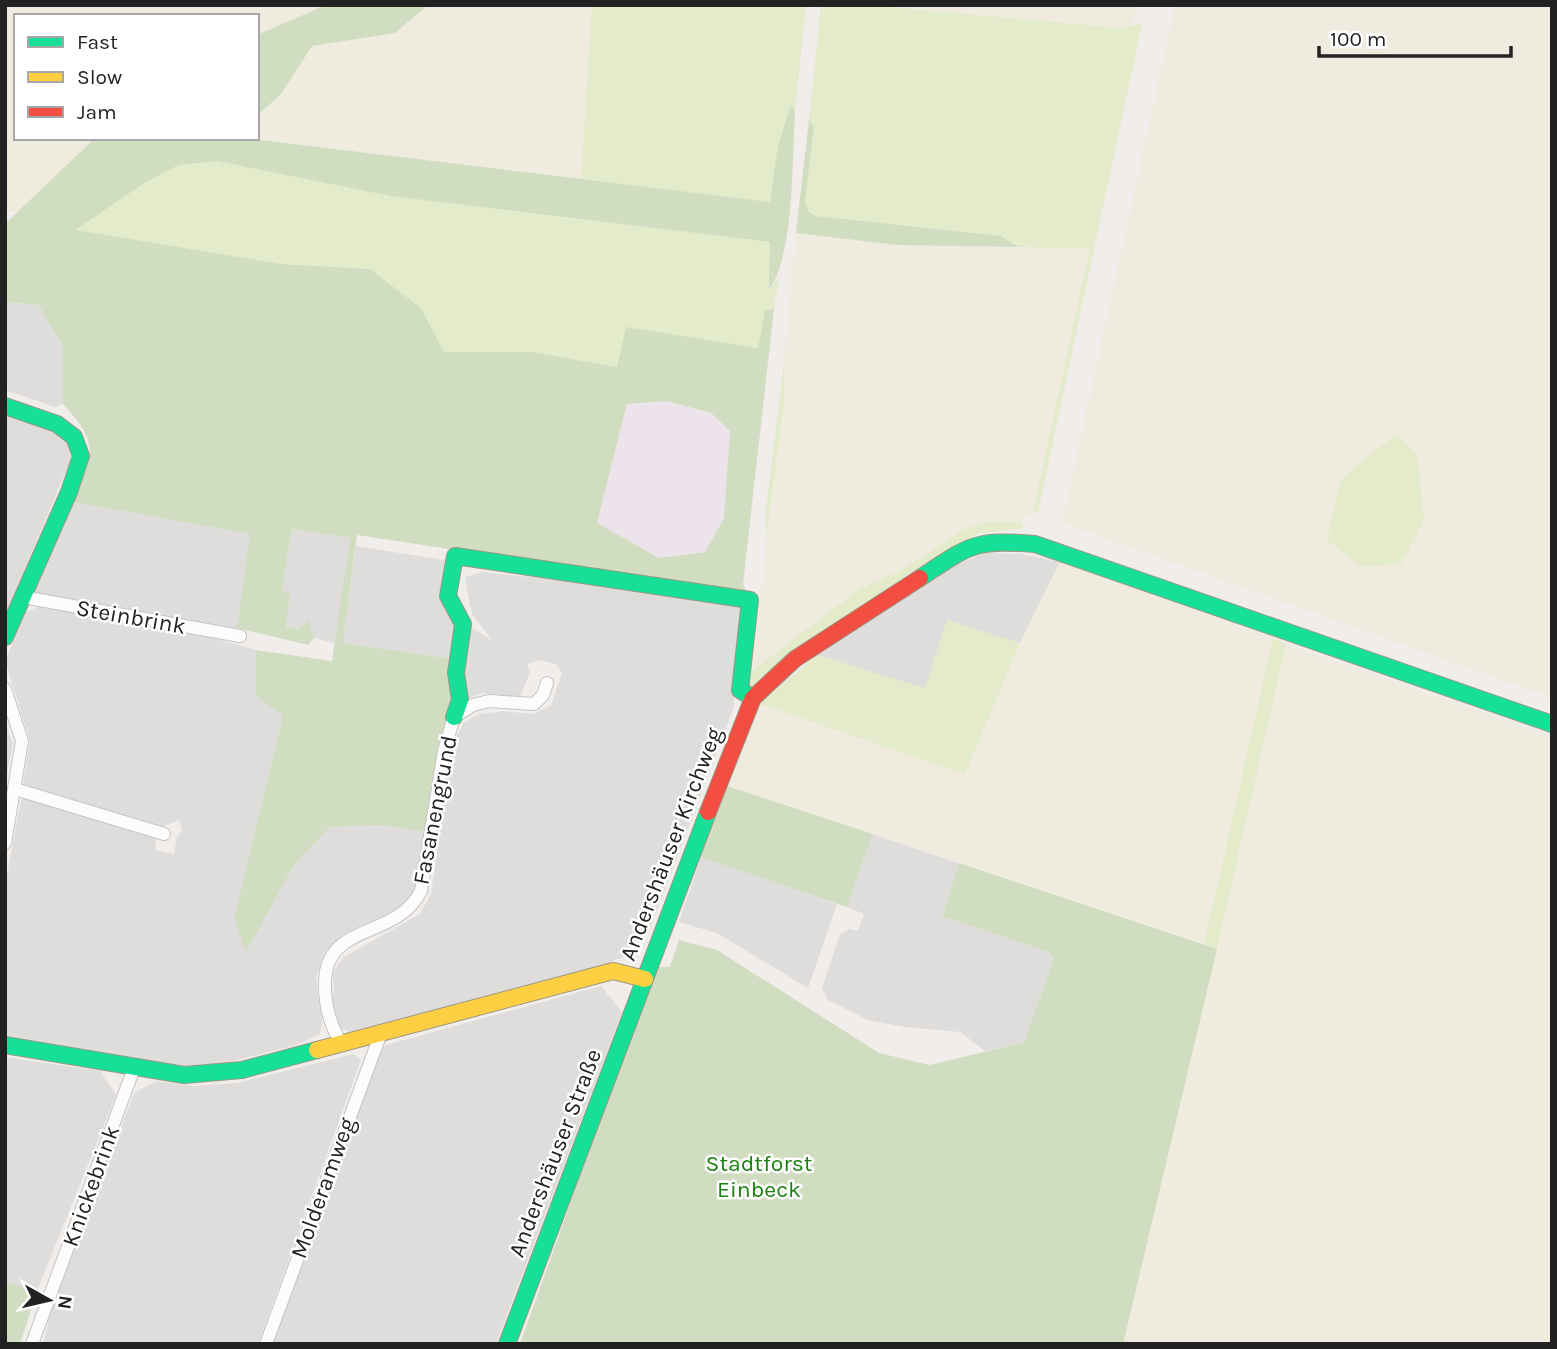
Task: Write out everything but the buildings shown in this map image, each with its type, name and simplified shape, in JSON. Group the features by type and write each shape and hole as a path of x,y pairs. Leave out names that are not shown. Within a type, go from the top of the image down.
{"street":[{"path":"5,406 57,424 74,437 81,456 5,637"},
{"name":"Andershäuser Kirchweg","path":"5,1045 184,1075 242,1070 613,971 645,979 699,831 753,698 795,659 969,546 995,541 1035,544 1552,724"},
{"path":"454,717 460,700 456,688 456,673 463,625 448,596 454,556 750,600 740,690 753,698"},
{"name":"Steinbrink","path":"23,597 240,636"},
{"name":"Fasanengrund","path":"340,1042 325,1004 324,969 336,948 413,908 421,891 444,751 454,717 473,705 489,701 534,704 543,695 547,683"},
{"path":"5,689 22,741 5,843"},
{"path":"15,789 164,834"},
{"name":"Andershäuser Straße","path":"508,1344 645,979"},
{"name":"Molderamweg","path":"266,1344 381,1033"},
{"name":"Knickebrink","path":"32,1344 134,1068"}],"shaded area":[{"path":"5,5 326,5 259,34 259,14 14,14 14,140 93,140 19,212 5,211"},
{"path":"428,5 592,6 581,179 259,140 259,114 281,94 312,46 395,33"},
{"path":"868,5 1137,5 1133,26 1121,28"},
{"path":"1175,5 1552,5 1552,698 1062,523"},
{"path":"796,233 897,245 1090,249 1033,511 1021,522 988,521 899,571 859,588 751,672 784,403 784,358"},
{"path":"5,302 38,305 62,344 63,404 55,407 5,390"},
{"path":"667,401 711,413 731,432 724,518 705,552 659,558 596,523 627,404"},
{"path":"5,412 57,430 69,443 71,459 5,616"},
{"path":"73,502 251,534 237,628 32,594"},
{"path":"292,529 350,538 335,643 314,638 308,620 299,629 286,627 290,594 282,591"},
{"path":"356,546 444,560 458,629 454,659 343,643"},
{"path":"985,553 1022,554 1060,562 1020,643 947,621 925,689 817,655 957,564"},
{"path":"1060,562 1273,638 1203,944 724,785 760,704 965,774 1020,643"},
{"path":"482,572 530,577 543,574 741,604 733,677 734,707 648,934 625,956 585,972 350,1032 339,1028 330,997 334,992 333,972 344,957 420,914 431,894 453,743 464,722 479,714 504,711 532,714 551,706 562,673 556,664 541,660 527,664 530,672 520,697 482,693 469,698 462,694 465,624 492,640 472,614 465,577"},
{"path":"41,606 208,637 256,650 256,696 283,714 234,918 246,951 294,865 330,827 382,825 425,832 413,898 402,907 340,938 324,953 316,978 322,1021 320,1034 296,1045 225,1063 180,1066 5,1035 5,885 21,800 26,797 156,835 155,850 174,854 177,836 182,831 179,820 161,827 27,788 23,783 30,741 5,661 26,612"},
{"path":"1286,644 1552,737 1552,1344 1123,1344"},
{"path":"5,724 13,743 5,786"},
{"path":"873,834 959,863 942,916 1049,952 1053,960 1024,1042 985,1051 960,1032 905,1027 868,1020 828,1000 822,988 840,934 849,929 858,931 864,914 847,907"},
{"path":"701,857 837,904 808,988 717,933 679,922"},
{"path":"601,986 622,1012 496,1344 271,1344 382,1046"},
{"path":"354,1054 361,1060 258,1344 43,1344 54,1299 134,1093 157,1081 194,1086 237,1083"},
{"path":"5,1057 100,1071 116,1095 37,1291 5,1282"}],"green space":[{"path":"326,5 428,5 395,33 312,46 281,94 259,114 259,34"},
{"path":"556,5 806,5 795,112 791,106 778,145 770,202 581,179 592,7"},
{"path":"821,5 868,5 1121,28 1142,24 1038,513 1033,511 1090,249 1019,247 1001,236 816,216 807,211 805,202 814,126 809,119"},
{"path":"791,105 795,112 788,230 784,253 769,290 770,242 390,196 217,161 179,165 144,183 76,230 281,264 370,269 421,308 444,352 532,352 617,367 626,327 758,348 765,310 774,309 743,584 747,594 357,535 343,643 454,659 450,716 440,739 425,832 382,825 330,827 294,865 246,952 234,918 283,715 256,696 256,650 332,661 350,538 292,529 282,591 290,594 286,627 299,629 308,619 314,638 308,645 237,628 250,534 73,502 89,461 88,440 63,404 62,344 38,305 5,302 5,224 93,140 259,140 770,202 778,145","holes":["667,401 711,413 730,431 724,518 705,552 659,558 597,523 627,404"]},
{"path":"809,119 814,126 805,202 808,211 816,216 1001,236 1019,247 897,245 796,233"},
{"path":"217,161 390,196 771,242 770,289 779,277 774,309 765,310 758,348 626,328 617,367 532,352 444,352 421,308 370,269 281,264 75,231 144,183 179,165"},
{"path":"784,361 784,403 766,542 765,517"},
{"path":"1396,434 1417,454 1424,519 1401,564 1362,567 1327,540 1341,479"},
{"path":"988,521 1021,522 1025,528 977,534 924,564 794,650 750,688 746,683 751,672 859,589 900,571 961,531"},
{"path":"947,620 1020,643 965,774 760,704 817,655 925,688"},
{"path":"1273,638 1286,644 1217,949 1204,944"},
{"path":"724,785 873,834 847,907 697,856"},
{"name":"Stadtforst Einbeck","path":"959,863 1217,949 1123,1344 520,1344 655,967 670,967 679,940 717,950 879,1053 930,1065 1024,1042 1053,960 1049,952 942,916"},
{"path":"5,1282 37,1291 20,1344 5,1344"}],"traffic: fast":[{"path":"5,406 57,424 74,437 81,456 69,492 5,637"},
{"path":"920,578 950,558 973,547 998,543 1035,544 1552,724"},
{"path":"454,717 460,700 456,673 463,624 448,596 455,556 750,600 740,690 753,698"},
{"path":"507,1344 708,812"},
{"path":"5,1045 184,1075 242,1070 317,1050"}],"traffic: slow":[{"path":"317,1050 613,971 645,979"}],"traffic: jam":[{"path":"708,812 753,698 795,659 920,578"}]}
